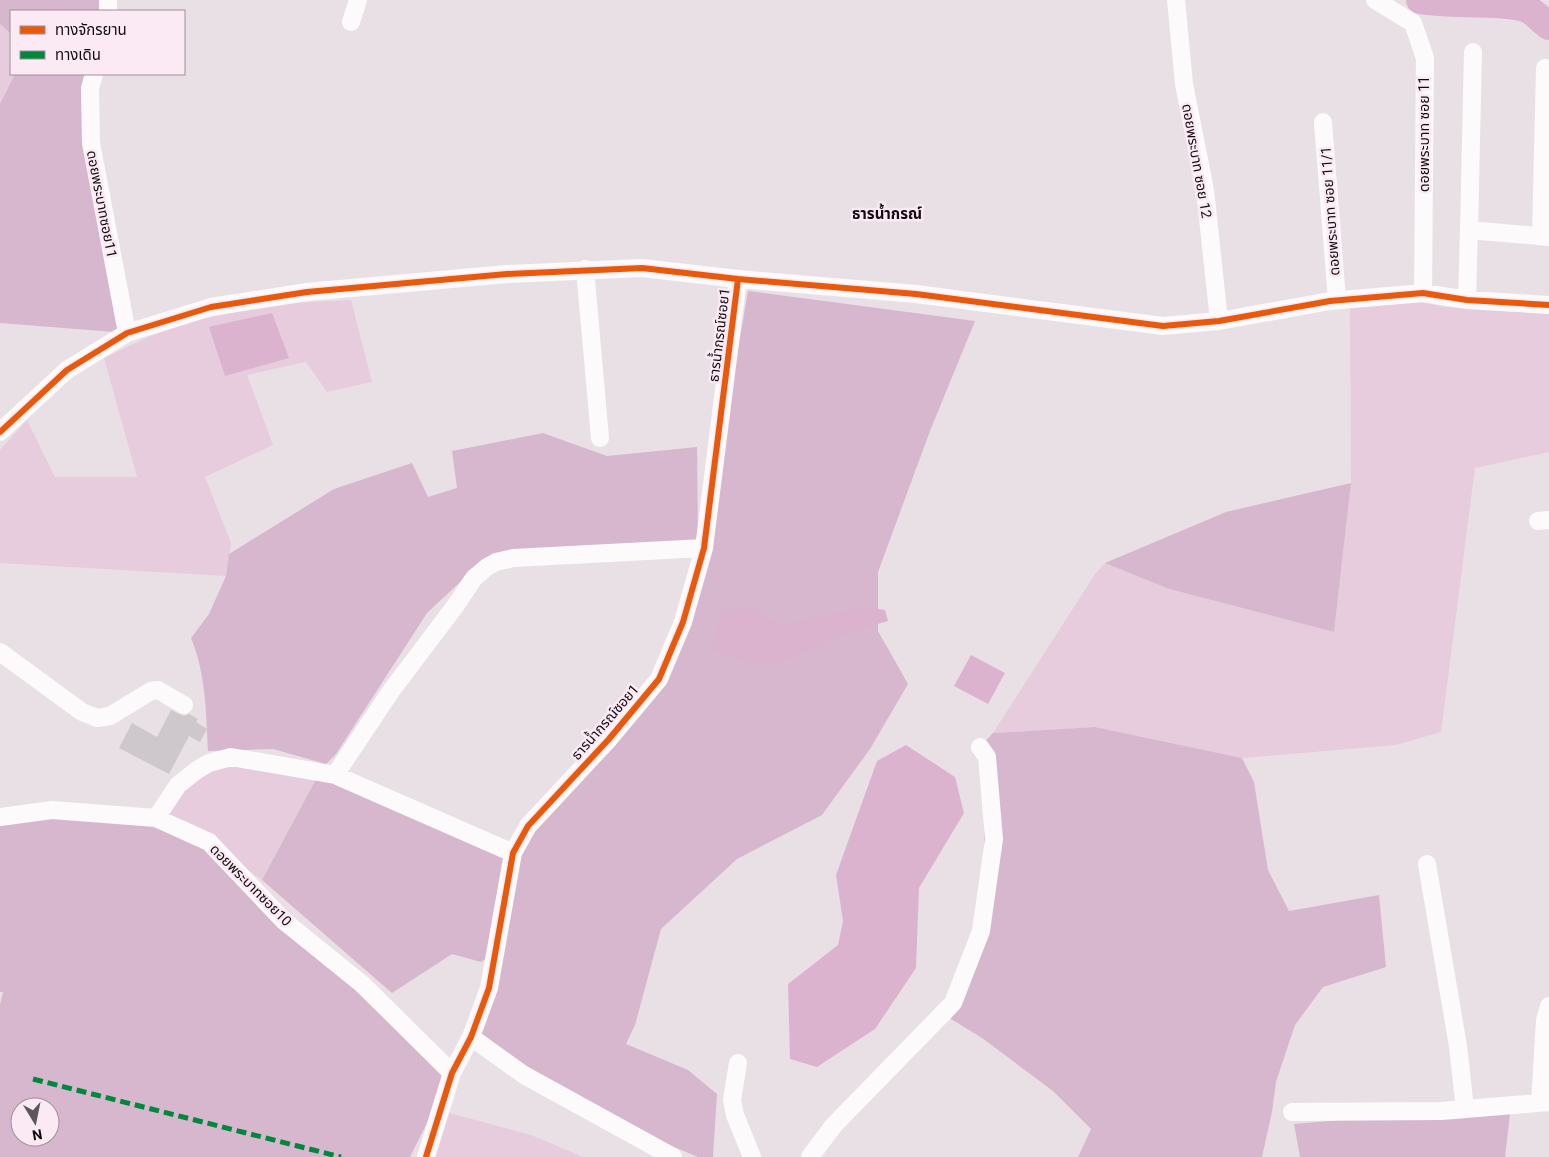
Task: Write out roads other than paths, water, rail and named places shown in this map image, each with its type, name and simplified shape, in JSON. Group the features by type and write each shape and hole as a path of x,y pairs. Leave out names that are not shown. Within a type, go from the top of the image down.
{"street":[{"path":"351,22 358,0"},
{"name":"ดอยพระบาท ซอย 12","path":"1176,0 1184,84 1205,190 1219,321"},
{"name":"ดอยพระบาท ซอย 11","path":"1375,0 1413,23 1425,58 1423,293"},
{"path":"1467,300 1473,52"},
{"path":"1469,230 1545,236 1545,68"},
{"name":"ดอยพระบาทซอย11","path":"94,75 90,88 91,143 127,333"},
{"name":"ดอยพระบาท ซอย 11/1","path":"1323,122 1336,300"},
{"path":"0,432 67,370 127,333 211,307 307,292 507,274 642,268 738,279 916,294 1163,326 1219,321 1336,300 1423,293 1505,304 1549,305"},
{"path":"585,270 600,438"},
{"name":"ธารน้ำกรณ์ซอย1","path":"426,1157 452,1073 471,1037 489,988 513,853 528,826 610,739 659,680 682,622 704,548 738,279"},
{"path":"335,775 391,690 456,605 474,578 487,567 496,562 513,558 704,548"},
{"path":"0,652 82,712 97,718 110,716 151,691 158,690 184,705"},
{"path":"810,1157 834,1125 953,1003 981,931 994,839 987,757 980,747"},
{"path":"156,818 178,785 197,770 220,759 231,757 335,775 513,853"},
{"name":"ดอยพระบาทซอย10","path":"0,818 52,810 156,818 209,842 284,921 362,984 452,1073"},
{"path":"1427,864 1458,1046 1465,1109"},
{"path":"1292,1112 1442,1112 1544,1102 1545,1020 1549,1006"},
{"path":"471,1037 524,1075 673,1157"},
{"path":"738,1063 732,1100 752,1157"}],"waterway":[{"path":"1420,0 1516,6 1528,9 1549,26"}],"district":[{"name":"ธารน้ำกรณ์","path":"887,214"}]}
